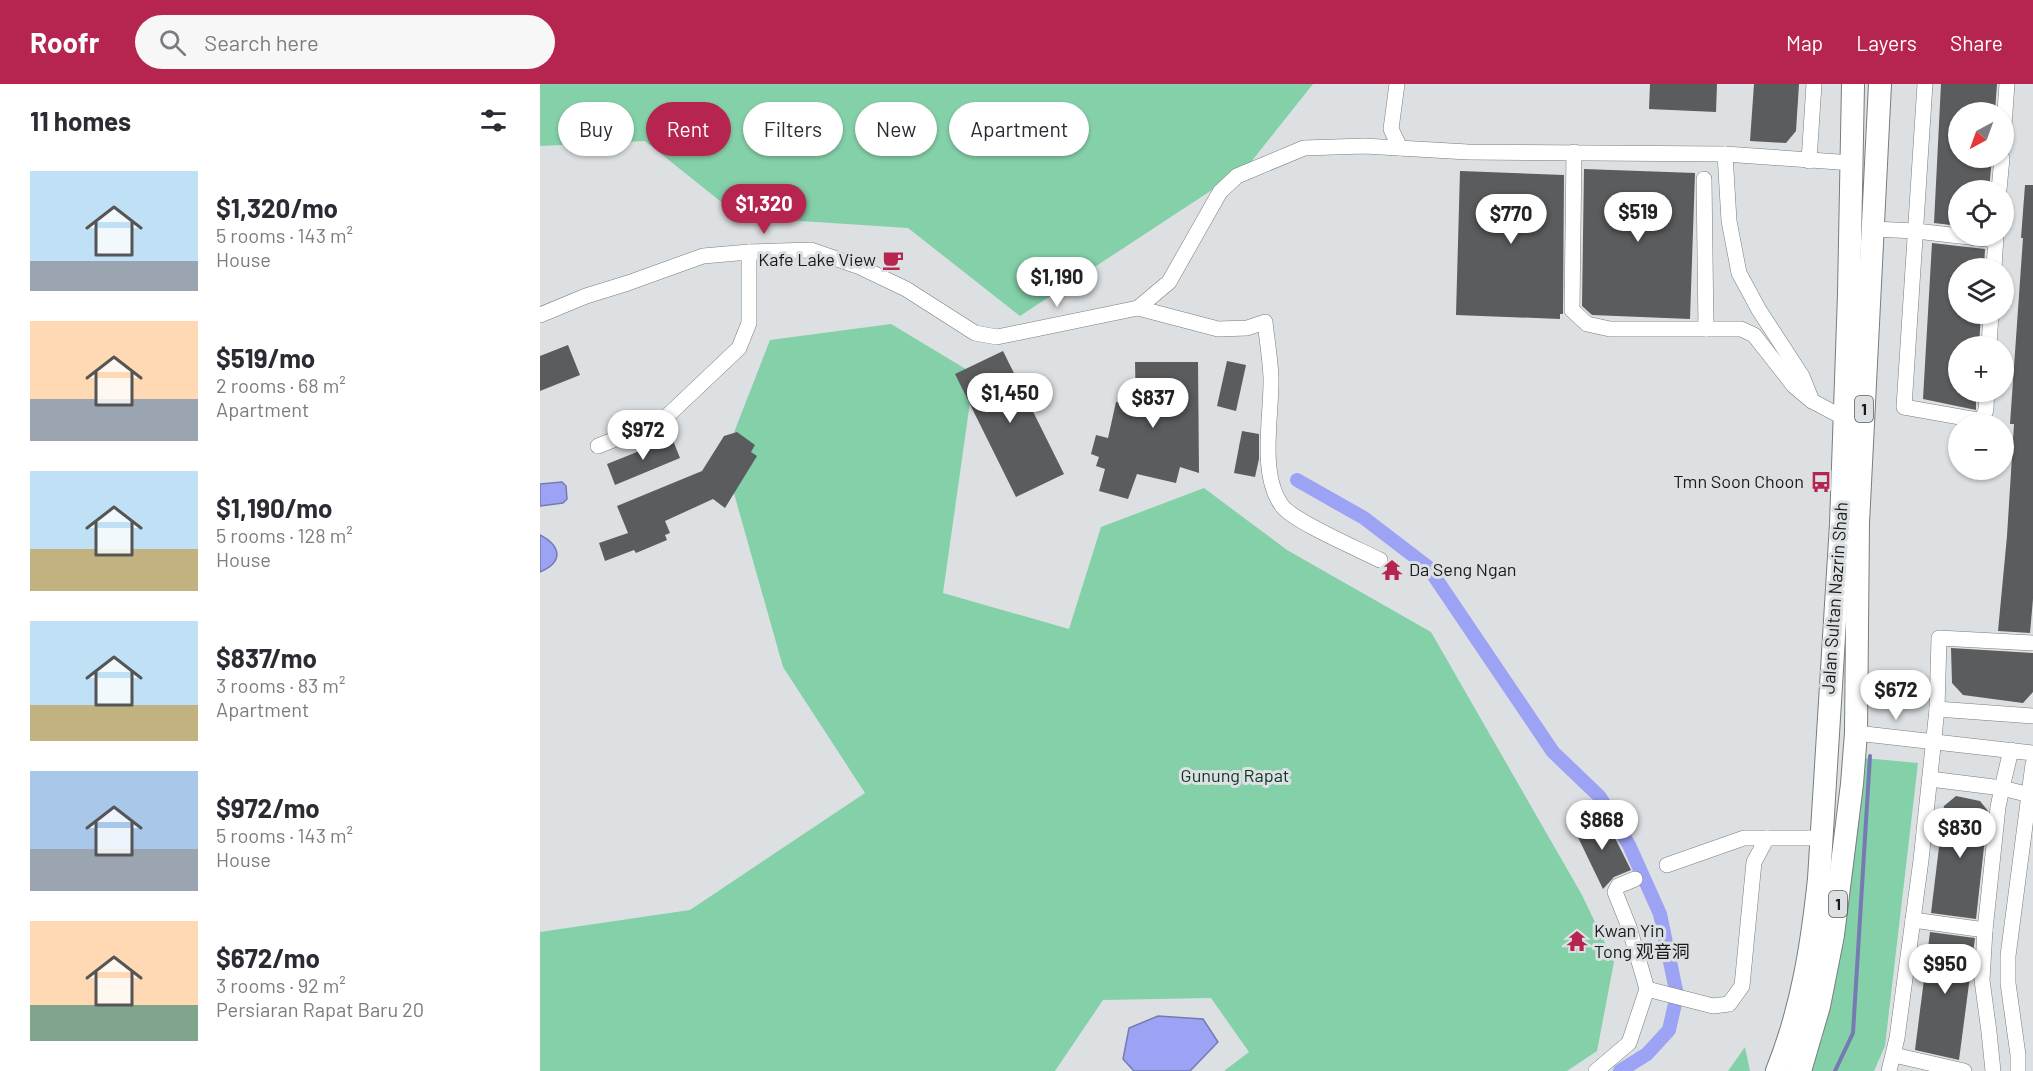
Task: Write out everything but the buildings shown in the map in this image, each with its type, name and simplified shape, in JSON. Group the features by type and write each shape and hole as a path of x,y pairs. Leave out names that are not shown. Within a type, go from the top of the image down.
{"highway":[{"name":"Jalan Sultan Nazrin Shah","path":"1776,1071 1794,1024 1803,991 1813,936 1821,838 1840,524 1853,164 1853,84"},
{"name":"Jalan Sultan Nazrin Shah","path":"1800,1071 1819,1006 1833,935 1850,806 1856,733 1858,523 1880,84"},
{"path":"1825,786 1837,756 1856,733 1847,726 1840,714 1831,676"}],"street":[{"path":"1397,84 1391,129 1400,148"},
{"path":"1809,161 1814,84"},
{"path":"1925,84 1904,407 1977,420 1982,419 1985,414 1986,402"},
{"path":"2006,102 2007,84"},
{"path":"1138,308 1169,282 1220,192 1237,176 1304,148 1364,146 1468,152 1725,154 1853,164"},
{"path":"1574,152 1572,309 1587,324 1610,329 1741,329 1754,335 1794,386 1812,401 1844,417"},
{"path":"1725,154 1729,221 1739,273 1759,310 1802,376 1812,401"},
{"path":"1704,179 1706,329"},
{"path":"1873,229 1948,234"},
{"path":"540,315 586,296 628,284 703,256 811,250 860,267 906,289 975,333 997,337 1138,308 1218,329 1247,328 1265,322 1270,376 1269,476 1276,494 1284,508 1304,522 1380,560"},
{"path":"598,446 663,420 739,348 749,323 749,252"},
{"path":"1889,1071 1894,1055 1913,920 1930,779 1937,709 1939,638 2033,644"},
{"path":"1937,709 2033,716"},
{"path":"1856,733 2033,753"},
{"path":"1993,1071 1982,980 1998,807 2011,750"},
{"path":"2018,1071 2025,1055 2008,984 2008,956 2033,764"},
{"path":"1930,779 2002,788 2030,795"},
{"path":"1667,865 1744,838 1821,838"},
{"path":"1654,990 1713,1005 1730,1004 1742,986 1754,862 1767,838"},
{"path":"1596,1071 1629,1043 1654,990 1615,892 1618,886 1635,879"},
{"path":"1913,920 1985,930"},
{"path":"1894,1055 1955,1070"}],"green space":[{"path":"540,84 1313,84 1247,167 1020,316 908,228 740,217 664,156 731,156 731,102 646,102 646,142 634,142 634,102 558,102 558,145 540,146"},
{"name":"Gunung Rapat","path":"891,324 974,374 943,593 1069,629 1101,527 1204,488 1287,550 1431,632 1582,895 1614,962 1597,1051 1567,1071 1224,1071 1249,1052 1211,998 1103,1000 1055,1071 540,1071 540,932 690,910 865,793 783,667 724,458 770,340"},
{"path":"1864,758 1918,763 1885,1046 1874,1071 1810,1071 1823,1036"},
{"path":"1745,1047 1750,1071 1728,1071"}],"water":[{"path":"562,482 566,486 567,499 563,503 540,506 540,484"},
{"path":"540,535 552,544 557,554 553,564 540,572"},
{"path":"1158,1016 1203,1019 1218,1042 1190,1071 1134,1071 1123,1059 1129,1028"}],"waterway":[{"path":"1297,480 1364,518 1428,567 1553,752 1600,797 1629,845 1660,914 1677,995 1669,1030 1647,1054 1620,1071"},
{"path":"1835,1071 1853,1033 1870,756"}],"place":[{"name":"Kafe Lake View","path":"893,260"},
{"name":"Tmn Soon Choon","path":"1821,482"},
{"name":"Da Seng Ngan","path":"1392,570"},
{"name":"Kwan Yin Tong 观音洞","path":"1577,941"}]}
